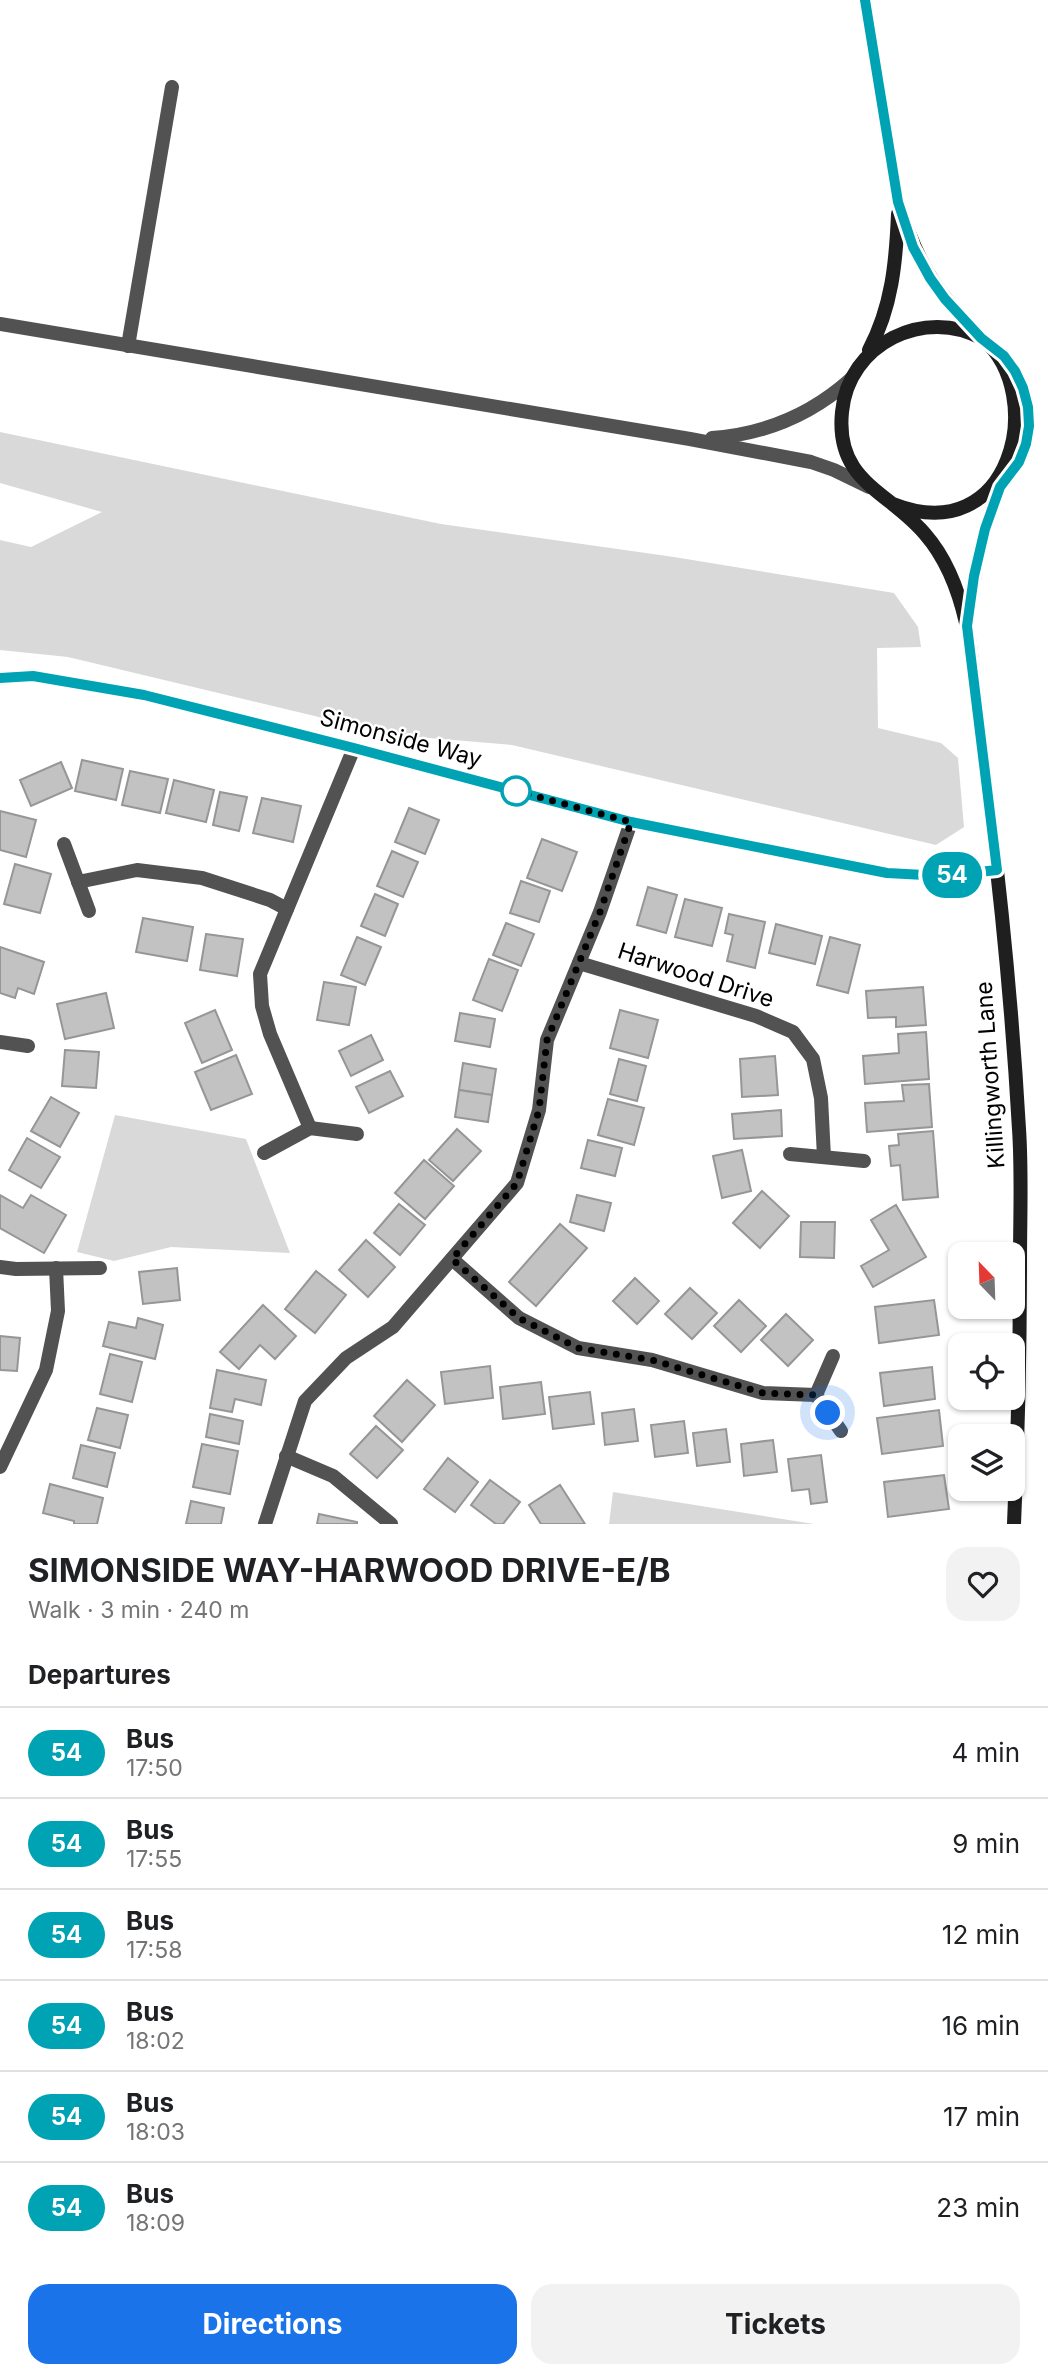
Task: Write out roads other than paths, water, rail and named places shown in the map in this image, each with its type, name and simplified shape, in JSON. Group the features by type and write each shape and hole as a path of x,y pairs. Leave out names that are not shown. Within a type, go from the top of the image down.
{"main road":[{"path":"865,0 898,202 913,247 925,271 945,299 981,338 1004,356 1015,371 1028,407 1026,444 1019,462 1000,487 991,507 977,561 967,626"},
{"path":"898,202 897,254 892,286 882,322 864,359 850,379 843,400 842,435 854,468 869,487 914,521 938,551 958,595 967,626"},
{"path":"864,359 884,341 899,333 918,328 955,328 981,338"},
{"path":"893,504 918,512 945,513 962,510 981,501 1000,487"},
{"name":"Killingworth Lane","path":"967,626 997,870 1019,1132 1020,1309 1014,1524"},
{"name":"Simonside Way","path":"0,678 33,676 144,695 631,822 887,873 943,876 997,870"}],"street":[{"path":"128,346 172,87"},
{"path":"0,324 690,439 811,463 834,470 869,487"},
{"path":"690,439 745,434 789,420 815,408 850,379"},
{"path":"310,1128 280,1058 262,1006 260,974 354,748"},
{"name":"Harwood Drive","path":"265,1524 305,1401 346,1358 393,1327 517,1183 539,1110 547,1040 600,912 631,822"},
{"path":"64,844 89,911"},
{"path":"78,882 137,870 189,876 270,900 287,909"},
{"name":"Harwood Drive","path":"579,963 756,1016 793,1032 813,1059 821,1098 824,1157"},
{"path":"0,1042 28,1046"},
{"path":"264,1153 310,1128 357,1134"},
{"path":"790,1154 864,1161"},
{"path":"452,1259 519,1318 578,1348 652,1360 763,1393 816,1395"},
{"path":"0,1267 100,1268"},
{"path":"0,1466 46,1370 58,1311 56,1268"},
{"path":"816,1395 833,1356"},
{"path":"816,1395 841,1431"},
{"path":"286,1457 333,1476 391,1524"}]}
